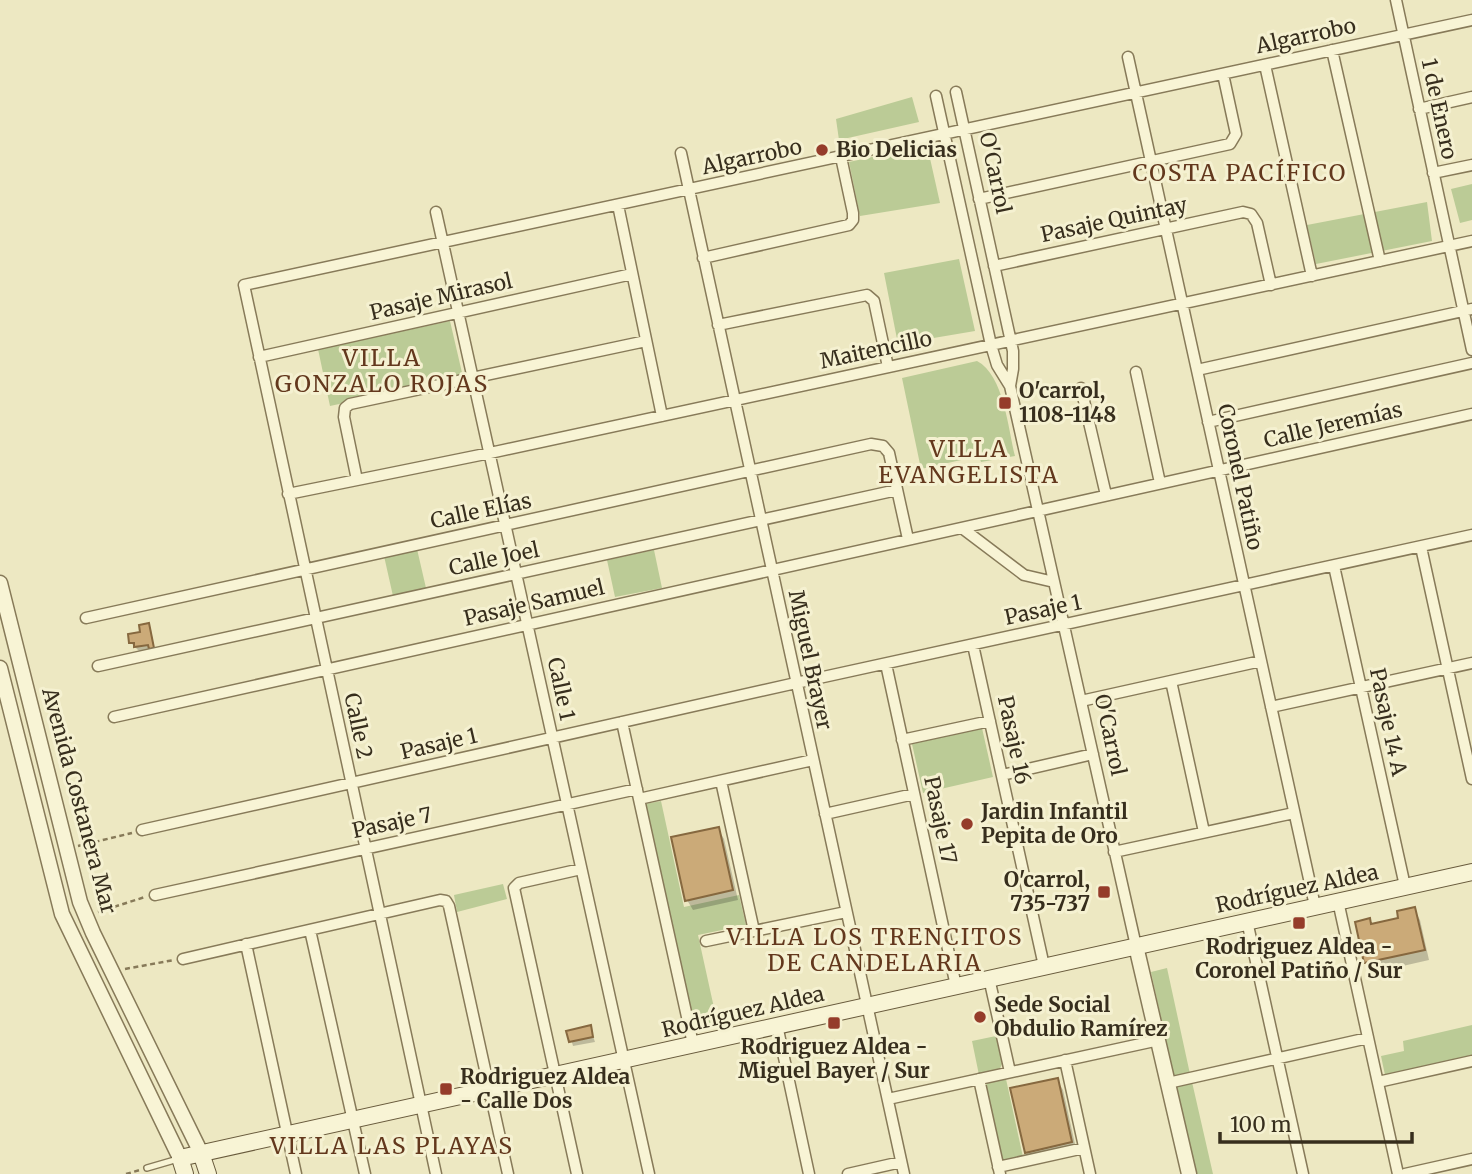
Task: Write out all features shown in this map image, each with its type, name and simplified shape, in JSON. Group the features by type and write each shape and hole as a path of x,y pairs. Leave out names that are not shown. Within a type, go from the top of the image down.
{"main road":[{"name":"Rodríguez Aldea","path":"183,1166 201,1153 1472,872"},
{"name":"Avenida Costanera Mar","path":"201,1153 208,1174"}],"street":[{"name":"1 de Enero","path":"1396,0 1449,246 1468,310 1472,350"},
{"name":"Algarrobo","path":"244,285 1472,20"},
{"path":"1332,50 1380,261"},
{"name":"Coronel Patiño","path":"1128,57 1315,906"},
{"path":"1265,65 1312,276"},
{"path":"979,199 1227,145 1234,140 1235,131 1223,74"},
{"name":"O'Carrol","path":"956,92 1011,341 1013,362 1010,386"},
{"name":"O'Carrol","path":"936,96 991,345 997,365 1010,386 1189,1174"},
{"path":"1419,109 1472,97"},
{"name":"Miguel Brayer","path":"681,153 733,401 904,1174"},
{"path":"703,258 843,228 851,223 853,213 841,157"},
{"path":"1433,173 1472,165"},
{"path":"618,205 662,416"},
{"name":"Calle 1","path":"436,212 649,1174"},
{"name":"Pasaje Quintay","path":"994,265 1240,212 1251,214 1258,223 1271,285"},
{"name":"Maitencillo","path":"288,494 490,453 1472,241"},
{"name":"Pasaje Mirasol","path":"259,357 632,274"},
{"name":"Calle 2","path":"244,285 436,1174"},
{"path":"718,325 860,294 870,296 876,305 888,367"},
{"path":"1197,370 1468,310"},
{"path":"357,480 344,417 347,406 646,341"},
{"path":"1208,422 1472,363"},
{"path":"1136,372 1160,483"},
{"path":"1081,388 1106,495"},
{"name":"Calle Jeremías","path":"962,528 1472,414"},
{"name":"Calle Elías","path":"86,618 871,444 883,446 889,453 897,490"},
{"path":"897,490 908,539"},
{"name":"Calle Joel","path":"99,666 897,490"},
{"path":"962,528 1024,575 1054,582"},
{"name":"Pasaje Samuel","path":"114,717 962,528"},
{"name":"Pasaje 1","path":"142,830 796,683 1472,536"},
{"path":"1420,547 1472,779"},
{"name":"Pasaje 14 A","path":"1334,566 1405,886"},
{"name":"Avenida Costanera Mar","path":"0,583 85,916 201,1153"},
{"name":"Pasaje 16","path":"973,645 1044,966"},
{"path":"1081,701 1261,661"},
{"path":"1271,707 1472,663"},
{"name":"Pasaje 17","path":"886,664 956,986"},
{"name":"Avenida Costanera Mar","path":"0,668 62,914 183,1166"},
{"path":"1171,681 1204,832"},
{"path":"902,740 990,721"},
{"path":"622,722 693,1044"},
{"path":"1002,775 1093,754"},
{"name":"Pasaje 7","path":"155,895 567,804 721,781 813,760"},
{"path":"721,781 754,931"},
{"path":"825,814 914,794"},
{"path":"1114,852 1294,813"},
{"path":"577,1174 515,886 581,869"},
{"path":"183,959 440,900 446,901 509,1174"},
{"path":"1338,901 1398,1174"},
{"path":"706,941 846,912"},
{"path":"1247,921 1303,1174"},
{"path":"310,930 365,1174"},
{"path":"246,944 296,1174"},
{"path":"989,978 1010,1072"},
{"path":"777,1026 809,1174"},
{"path":"1168,1083 1368,1038"},
{"path":"888,1099 1159,1040"},
{"path":"1065,1060 1090,1174"},
{"path":"1378,1082 1472,1061"},
{"path":"979,1079 999,1170 1084,1148"},
{"path":"1405,1174 1472,1159"},
{"path":"848,1174 901,1162"}],"lane":[{"name":"Rodríguez Aldea","path":"147,1168 183,1166"}],"path":[{"path":"66,849 142,830"},
{"path":"85,916 155,895"},
{"path":"112,971 183,959"},
{"path":"126,1174 147,1168"}],"green space":[{"path":"912,97 919,122 839,140 836,119"},
{"path":"927,145 940,203 860,216 849,162"},
{"path":"1472,184 1472,220 1460,223 1451,189"},
{"path":"1427,202 1432,241 1316,264 1307,225"},
{"path":"959,259 975,331 898,344 884,273"},
{"path":"450,321 463,377 330,406 318,349"},
{"path":"977,361 986,368 999,390 1015,456 981,462 979,456 921,469 902,378"},
{"path":"417,549 426,588 393,596 384,556"},
{"path":"654,550 662,588 615,597 607,560"},
{"path":"982,728 993,777 923,793 912,744"},
{"path":"661,801 684,907 739,895 746,925 698,935 718,1026 696,1031 645,804"},
{"path":"503,884 507,899 457,912 454,895"},
{"path":"1167,968 1190,1074 1174,1078 1151,972"},
{"path":"1472,1025 1472,1055 1385,1075 1381,1056 1404,1051 1403,1041"},
{"path":"996,1036 1002,1064 999,1071 979,1075 972,1041"},
{"path":"1006,1079 1023,1157 1004,1161 999,1158 984,1088 987,1083"},
{"path":"1192,1082 1213,1174 1197,1174 1176,1085"}],"building":[{"path":"149,623 154,648 149,649 148,645 134,647 134,643 129,643 128,634 140,632 139,625"},
{"path":"719,827 733,890 685,901 671,837"},
{"path":"1415,907 1425,950 1364,963 1355,922 1370,918 1371,924 1398,918 1397,911"},
{"path":"591,1025 593,1037 569,1042 566,1031"},
{"path":"1058,1078 1072,1142 1025,1153 1010,1088"}],"place":[{"name":"Bio Delicias","path":"822,150"},
{"name":"O'carrol, 1108-1148","path":"1005,403"},
{"name":"Jardin Infantil Pepita de Oro","path":"967,824"},
{"name":"O'carrol, 735-737","path":"1104,892"},
{"name":"Rodriguez Aldea - Coronel Patiño / Sur","path":"1299,923"},
{"name":"Sede Social Obdulio Ramírez","path":"980,1017"},
{"name":"Rodriguez Aldea - Miguel Bayer / Sur","path":"834,1023"},
{"name":"Rodriguez Aldea - Calle Dos","path":"446,1089"}],"district":[{"name":"COSTA PACÍFICO","path":"1240,173"},
{"name":"VILLA GONZALO ROJAS","path":"382,371"},
{"name":"VILLA EVANGELISTA","path":"969,462"},
{"name":"VILLA LOS TRENCITOS DE CANDELARIA","path":"875,950"},
{"name":"VILLA LAS PLAYAS","path":"392,1146"}]}
